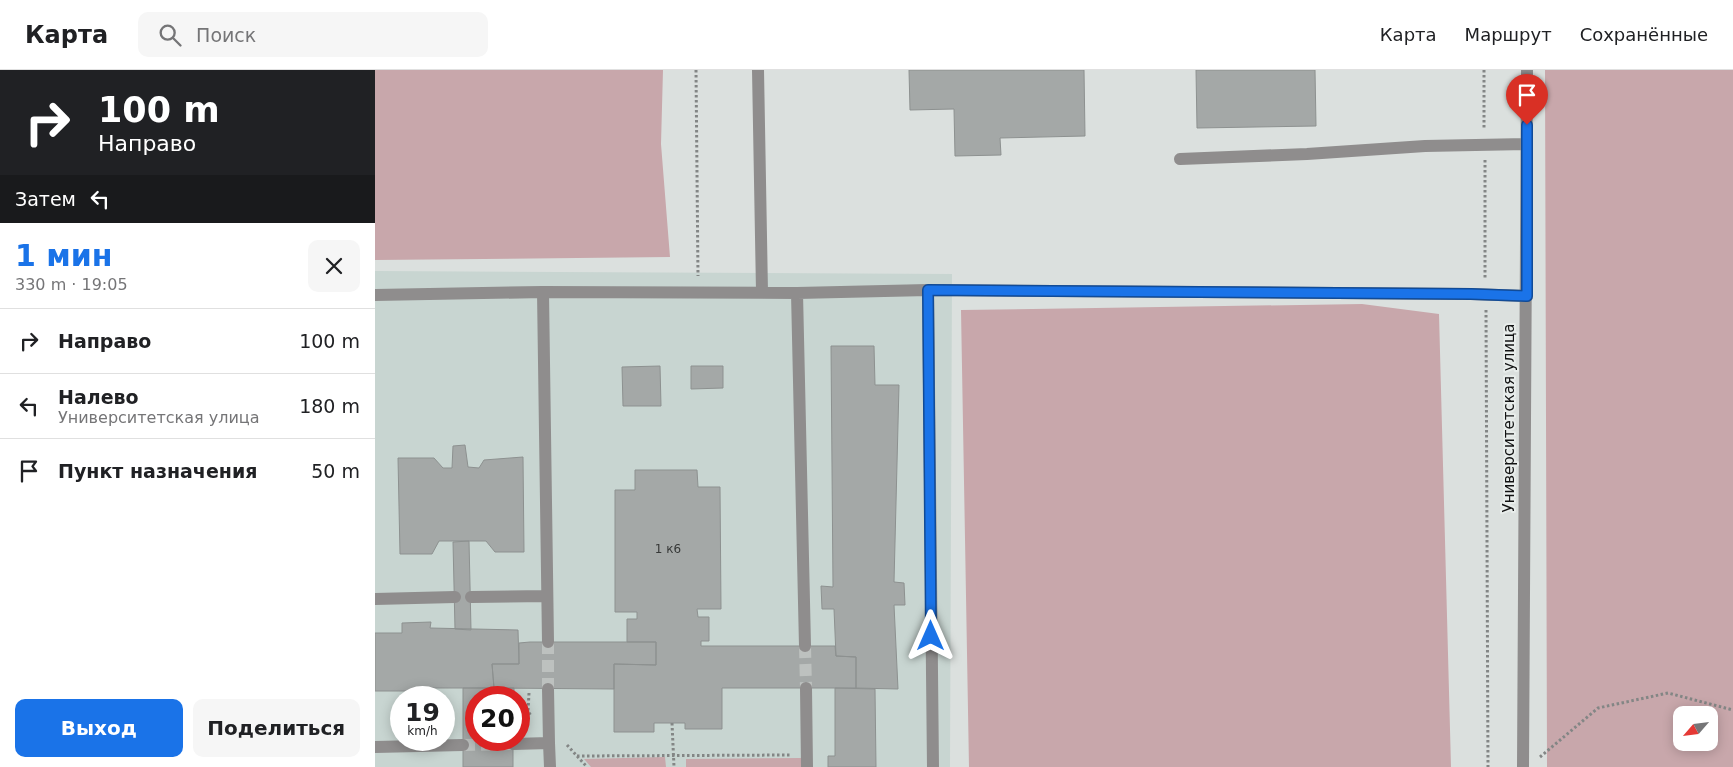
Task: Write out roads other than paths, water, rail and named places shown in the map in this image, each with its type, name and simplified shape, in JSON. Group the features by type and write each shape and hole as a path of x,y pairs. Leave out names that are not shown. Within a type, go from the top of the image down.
{"street":[{"path":"758,70 762,292"},
{"name":"Университетская улица","path":"1523,767 1527,70"},
{"path":"1180,159 1307,154 1425,146 1527,144"},
{"path":"928,290 933,767"},
{"path":"375,295 543,292 797,293 928,290 1527,296"},
{"path":"543,292 548,642"},
{"path":"797,293 805,646"},
{"path":"471,597 547,596"},
{"path":"375,599 455,597"},
{"path":"806,688 807,761"},
{"path":"548,689 550,767"},
{"path":"530,744 549,743"},
{"path":"375,747 463,744"}],"tunnel":[{"path":"548,642 548,689"},
{"path":"805,646 806,688"}]}
